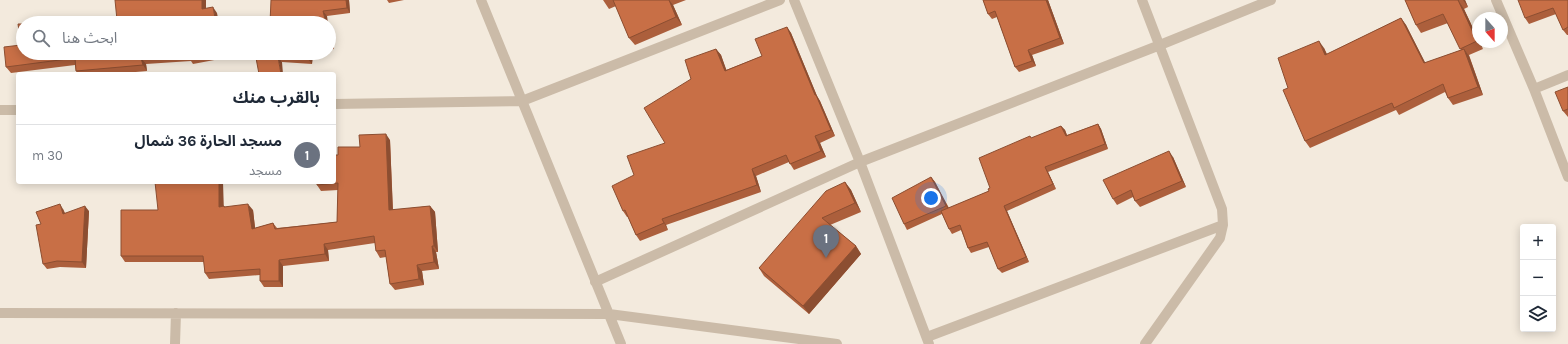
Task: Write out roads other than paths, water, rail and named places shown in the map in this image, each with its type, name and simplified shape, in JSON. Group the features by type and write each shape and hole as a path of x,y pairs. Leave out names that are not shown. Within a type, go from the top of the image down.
{"street":[{"path":"481,0 620,344"},
{"path":"336,104 522,102 780,0"},
{"path":"794,0 860,162 928,340 1223,225"},
{"path":"1142,0 1222,209 1223,225 1220,238 1145,344"},
{"path":"595,282 860,162 1271,0"},
{"path":"1496,0 1534,89 1568,177"},
{"path":"1534,89 1568,75"},
{"path":"0,110 16,110"},
{"path":"0,313 609,314 837,344"},
{"path":"175,344 176,313"}],"place":[{"name":"مسجد الحارة 36 شمال","path":"826,258"}]}
